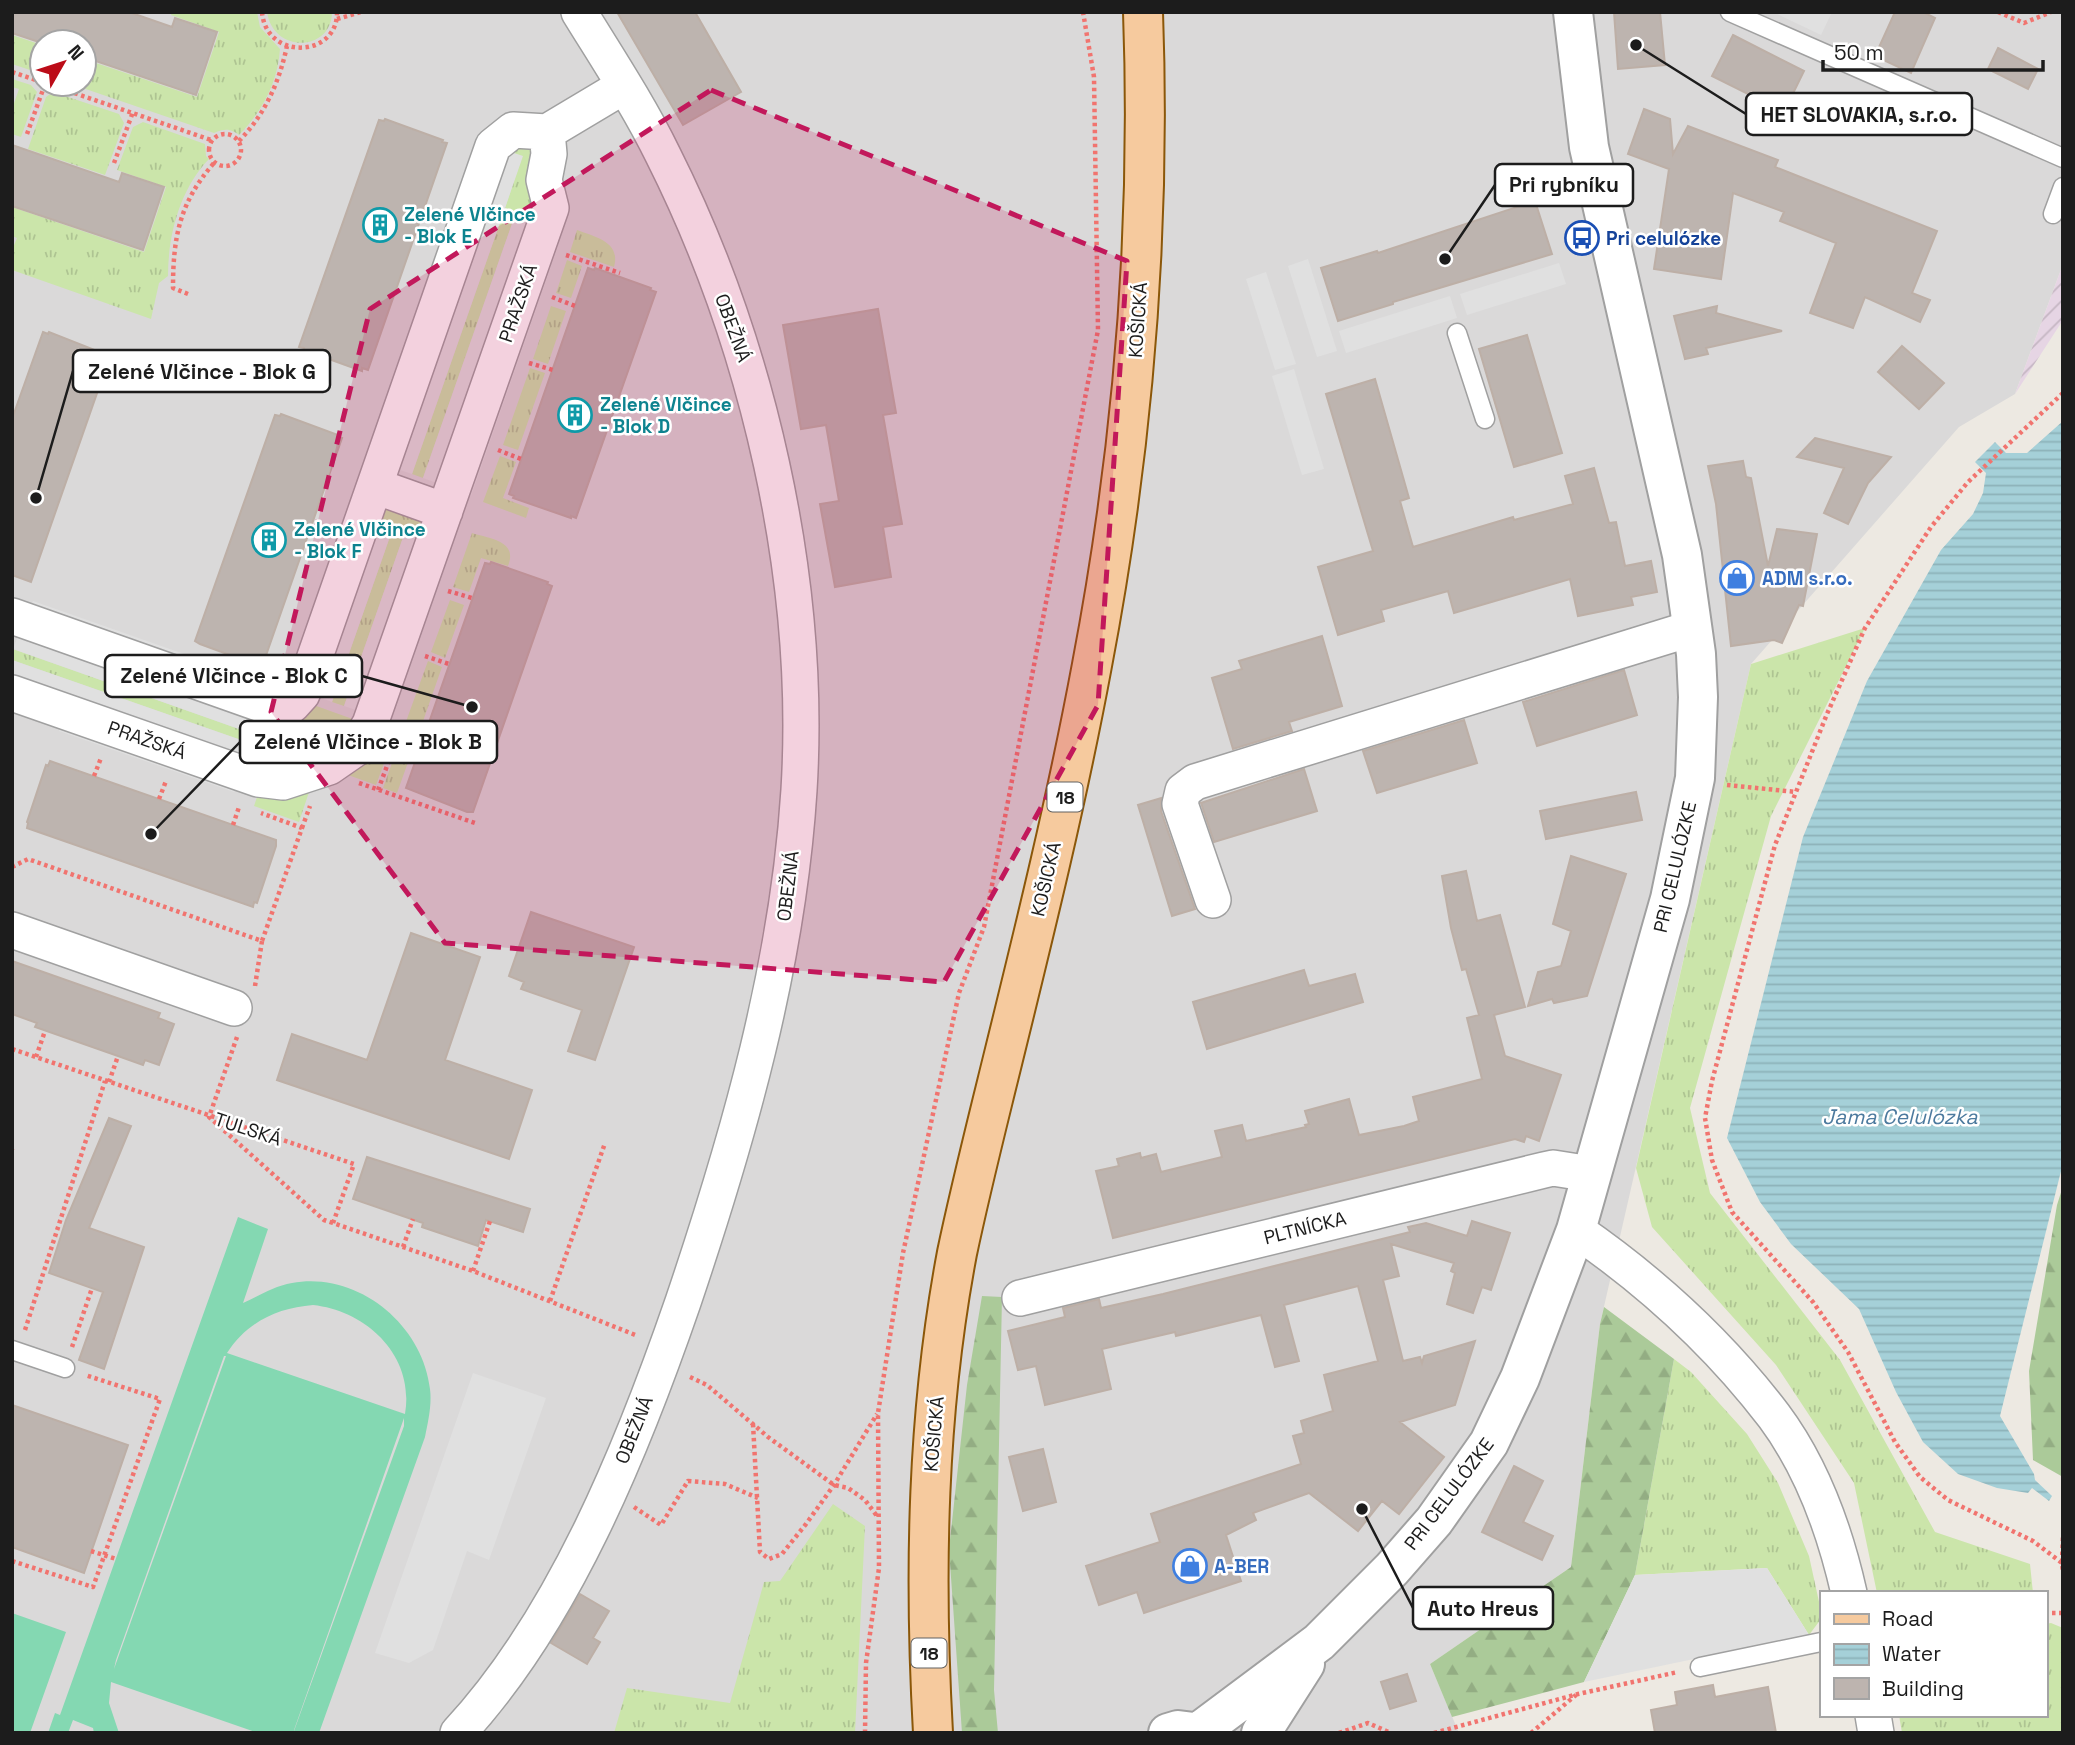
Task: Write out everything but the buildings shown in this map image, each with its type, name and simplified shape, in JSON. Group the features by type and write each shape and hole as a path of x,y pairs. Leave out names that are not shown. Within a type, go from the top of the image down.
{"main road":[{"name":"KOŠICKÁ","path":"933,1733 927,1574 934,1417 957,1254 1071,770 1104,603 1126,451 1137,333 1145,128 1143,12"}],"street":[{"name":"OBEŽNÁ","path":"458,1733 511,1666 548,1610 610,1491 666,1352 699,1255 756,1060 775,971 790,877 799,791 800,663 786,532 746,360 695,226 663,155 579,12"},
{"name":"PRI CELULÓZKE","path":"1190,1732 1319,1642 1392,1569 1434,1521 1489,1443 1520,1378 1576,1230 1670,899 1695,778 1698,697 1693,628 1682,555 1663,466 1617,277 1589,147 1573,12"},
{"path":"12,616 278,710 292,705 302,694 494,146 513,130 547,132 624,86"},
{"name":"PRAŽSKÁ","path":"12,693 258,779 283,782 329,767 355,749 370,724 551,208 544,180 549,154 547,132"},
{"path":"375,486 445,511"},
{"path":"1213,900 1180,804 1183,791 1195,782 1693,628"},
{"path":"12,930 241,1011"},
{"name":"PLTNÍCKA","path":"1020,1298 1553,1168 1591,1174"},
{"path":"1576,1230 1619,1259 1662,1296 1730,1365 1775,1418 1801,1460 1821,1503 1839,1550 1849,1591"},
{"name":"PRI CELULÓZKE","path":"1261,1733 1319,1642"}],"lane":[{"path":"1730,12 2063,158"},
{"path":"2053,214 2063,187"},
{"path":"1457,333 1485,419"},
{"path":"15,1351 65,1368"},
{"path":"1700,1667 1820,1642"}],"path":[{"path":"262,12 266,29 275,39 287,46 303,48 318,44 330,34 337,19 337,12"},
{"path":"337,19 361,12"},
{"path":"865,1733 866,1663 878,1568 878,1413 902,1253 959,993 984,927 1098,330 1094,77 1083,12"},
{"path":"1998,12 2024,23 2051,12"},
{"path":"239,141 264,109 282,69 287,46"},
{"path":"27,134 40,98"},
{"path":"91,98 211,140"},
{"path":"114,163 133,112"},
{"path":"230,134 239,141 242,152 236,162 225,166 214,163 209,153 211,140 219,135 230,134"},
{"path":"188,294 173,288 173,251 186,203 198,181 214,163"},
{"path":"551,297 575,306"},
{"path":"528,363 553,370"},
{"path":"2062,1563 2033,1541 1948,1500 1920,1476 1895,1442 1848,1352 1813,1302 1732,1212 1712,1160 1705,1118 1712,1081 1774,845 1865,628 1931,527 1981,469 2063,393"},
{"path":"497,449 521,459"},
{"path":"447,591 472,598"},
{"path":"425,656 449,664"},
{"path":"396,741 419,750"},
{"path":"88,753 102,757 94,776"},
{"path":"350,779 475,823"},
{"path":"159,799 166,780 178,784"},
{"path":"1734,787 1796,792"},
{"path":"314,794 262,941 256,982 241,1011 209,1117 324,1220 473,1271 632,1332 666,1352"},
{"path":"227,802 249,809"},
{"path":"233,825 239,806"},
{"path":"259,813 302,828"},
{"path":"12,867 28,859 262,941"},
{"path":"36,1057 45,1031"},
{"name":"TULSKÁ","path":"12,1049 354,1164 333,1223"},
{"path":"15,1351 107,1081 118,1056"},
{"path":"550,1301 605,1143"},
{"path":"403,1247 413,1219"},
{"path":"473,1271 490,1221"},
{"path":"12,1561 93,1587 160,1399 65,1368 92,1288"},
{"path":"707,1385 768,1437 834,1485 848,1488 864,1500 877,1516"},
{"path":"753,1423 760,1552 769,1559 782,1554 834,1485 878,1413"},
{"path":"610,1491 662,1525 688,1480 725,1484 758,1498"},
{"path":"2063,1536 2063,1572"},
{"path":"91,1551 116,1559"},
{"path":"1434,1733 1578,1694 1700,1667"},
{"path":"1531,1733 1578,1694"},
{"path":"1339,1733 1368,1723 1391,1733"}],"highlighted area":[{"path":"711,90 1127,261 1098,705 944,982 445,943 271,712 370,309"}],"shaded area":[{"path":"12,12 2063,12 2063,264 2015,394 1959,427 1751,664 1600,1324 1571,1567 1430,1664 1459,1733 12,1733"},
{"path":"1773,12 1832,12 1821,35"},
{"path":"502,149 523,156 505,208 484,201"},
{"path":"481,207 503,214 412,474 391,467"},
{"path":"514,218 535,226 445,486 423,478"},
{"path":"548,242 558,246 471,496 461,492"},
{"path":"1308,259 1337,351 1317,357 1288,266"},
{"path":"1559,263 1566,284 1467,315 1460,294"},
{"path":"2063,264 2063,320 2015,394"},
{"path":"1266,272 1296,364 1275,370 1246,279"},
{"path":"1450,296 1457,318 1346,353 1339,331"},
{"path":"1294,369 1324,469 1302,475 1272,376"},
{"path":"373,517 394,525 332,702 311,694"},
{"path":"407,526 428,533 365,713 344,706"},
{"path":"33,601 258,680 255,690 30,611"},
{"path":"21,628 275,718 267,739 13,649"},
{"path":"12,660 264,748 257,769 12,684"},
{"path":"62,721 237,783 234,792 59,731"},
{"path":"473,1373 546,1398 489,1560 467,1551 433,1650 409,1663 375,1653"},
{"path":"1767,1568 1809,1635 1584,1682 1635,1575"}],"green space":[{"path":"172,12 257,12 260,27 280,49 276,73 267,96 239,135 227,130 214,133 98,93 98,64 197,97 219,32 171,15"},
{"path":"267,12 332,12 323,35 302,43 290,41 280,35 272,26"},
{"path":"12,35 28,40 28,69 12,64"},
{"path":"12,79 28,84 28,98 35,98 21,137 12,134 12,109 19,89 12,87"},
{"path":"46,98 71,98 119,114 124,123 105,175 28,149"},
{"path":"143,122 205,144 206,156 209,159 183,198 173,229 168,276 159,283 151,319 12,270 12,250 17,238 12,236 12,207 144,252 166,187 117,170 133,127"},
{"path":"522,145 538,150 537,219 505,208 522,157 502,149"},
{"path":"503,214 514,218 423,478 412,474"},
{"path":"577,230 599,238 610,246 614,252 614,267 570,252"},
{"path":"567,260 582,266 571,298 556,293"},
{"path":"551,306 566,311 548,364 533,359"},
{"path":"530,368 545,373 518,450 503,445"},
{"path":"500,456 516,462 503,498 529,508 526,518 483,502"},
{"path":"384,506 425,517 428,533 407,526 344,706 332,702 394,525 373,517"},
{"path":"472,533 501,542 509,551 510,558 508,566 481,558 469,592 453,587"},
{"path":"450,600 464,605 445,658 431,652"},
{"path":"1865,628 1771,816 1690,1108 1710,1193 1840,1360 1935,1532 2030,1564 2033,1591 1877,1591 1854,1483 1776,1365 1652,1227 1636,1168 1751,664"},
{"path":"13,649 267,739 264,748 12,660"},
{"path":"428,661 442,667 415,744 400,738"},
{"path":"308,703 361,722 346,742 294,766 301,742 279,735 283,721"},
{"path":"378,738 392,742 376,785 348,775 309,792 299,822 254,806 258,794"},
{"path":"397,749 411,754 397,793 383,788"},
{"path":"2063,1186 2063,1477 2033,1460 2029,1371 2057,1205"},
{"path":"238,1217 268,1229 243,1303 285,1284 317,1281 363,1294 401,1324 415,1344 425,1366 430,1389 425,1437 319,1733 258,1733 111,1682 109,1703 119,1733 94,1733 93,1728 73,1720 68,1733 48,1733 55,1713 60,1715","holes":["313,1305 352,1316 383,1340 395,1356 402,1373 406,1393 405,1414 227,1353 244,1333 264,1318 287,1309","224,1356 226,1356 114,1669","404,1418 404,1426 294,1731"]},
{"path":"982,1296 1002,1297 994,1690 998,1733 962,1733 949,1549 967,1385"},
{"path":"1604,1307 1674,1359 1635,1575 1584,1682 1452,1717 1430,1664 1571,1567"},
{"path":"1674,1359 1691,1372 1747,1434 1778,1483 1809,1556 1820,1606 1820,1620 1809,1635 1767,1568 1635,1575"},
{"path":"833,1504 865,1526 855,1733 614,1733 627,1688 730,1703 764,1582 780,1581"},
{"path":"12,1613 66,1632 30,1733 12,1733"},
{"path":"2047,1624 2063,1628 2063,1733 1902,1733 1899,1717 2047,1717"}],"water":[{"name":"Jama Celulózka","path":"2063,421 2063,1163 2000,1416 2035,1480 2052,1496 2049,1501 2032,1488 2028,1493 1997,1488 1958,1474 1923,1442 1896,1392 1859,1309 1791,1244 1760,1202 1727,1138 1803,837 1867,681 1941,550 1973,514 1983,493 1986,473 1975,462 1995,442 2006,453 2027,453"}],"place":[{"name":"HET SLOVAKIA, s.r.o.","path":"1636,45"},
{"name":"Zelené Vlčince - Blok E","path":"380,225"},
{"name":"Pri celulózke","path":"1582,238"},
{"name":"Pri rybníku","path":"1445,259"},
{"name":"Zelené Vlčince - Blok D","path":"575,415"},
{"name":"Zelené Vlčince - Blok G","path":"36,498"},
{"name":"Zelené Vlčince - Blok F","path":"269,540"},
{"name":"ADM s.r.o.","path":"1737,578"},
{"name":"Zelené Vlčince - Blok C","path":"472,707"},
{"name":"Zelené Vlčince - Blok B","path":"151,834"},
{"name":"Auto Hreus","path":"1362,1509"},
{"name":"A-BER","path":"1190,1566"}]}
